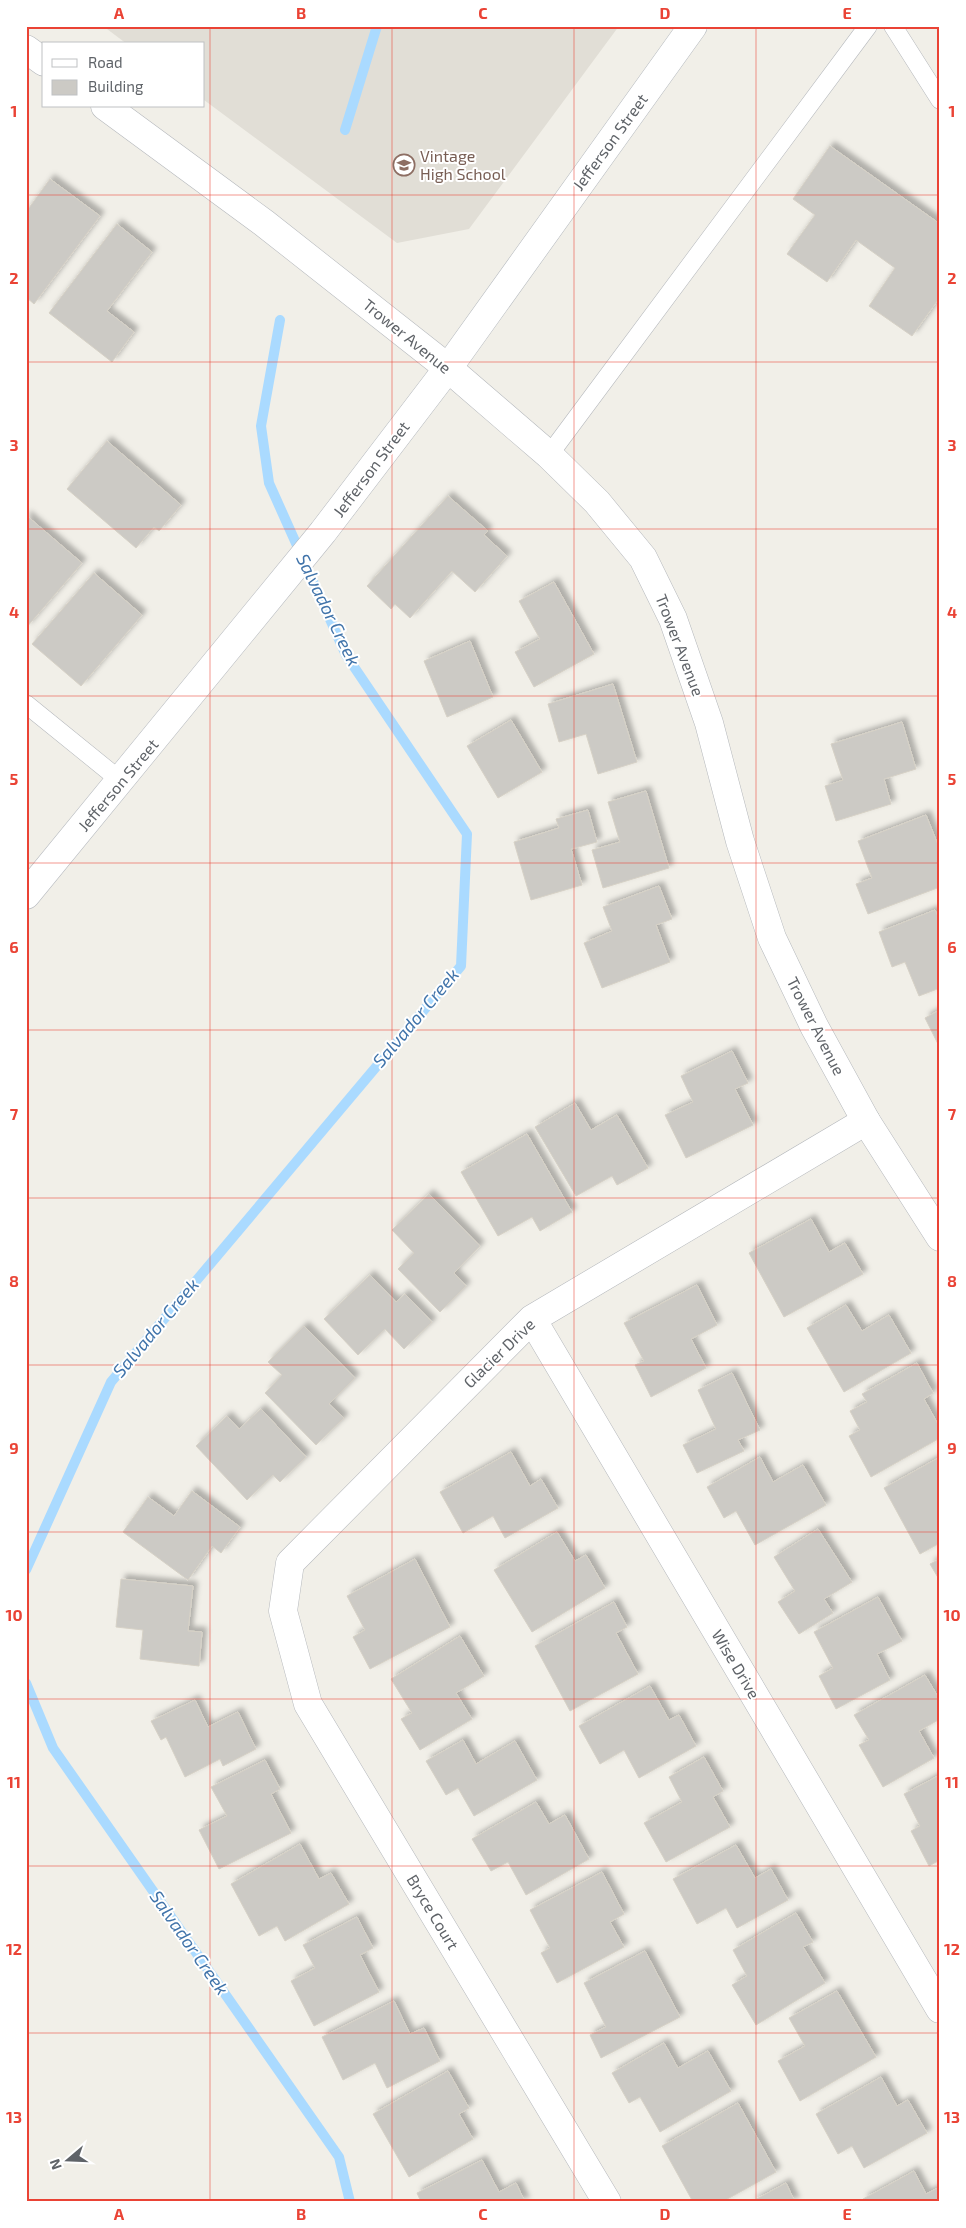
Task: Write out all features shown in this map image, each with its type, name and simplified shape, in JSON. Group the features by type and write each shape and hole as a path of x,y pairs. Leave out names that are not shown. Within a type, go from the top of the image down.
{"street":[{"name":"Jefferson Street","path":"26,895 323,532 448,368 693,26"},
{"path":"26,49 42,61"},
{"name":"Trower Avenue","path":"108,108 264,223 448,368 549,455 597,502 643,558 673,619 709,723 740,841 772,938 814,1026 866,1121 940,1236"},
{"name":"Glacier Drive","path":"283,1611 290,1563 532,1319 866,1121"},
{"name":"Wise Drive","path":"532,1319 940,2009"},
{"name":"Bryce Court","path":"283,1611 308,1704 607,2202"}],"lane":[{"path":"549,455 868,26"},
{"path":"893,26 940,100"},
{"path":"26,704 121,781"}],"shaded area":[{"name":"Vintage High School","path":"103,26 619,26 469,229 397,243 205,101 205,42 124,42"}],"building":[{"path":"830,146 940,224 940,297 912,336 869,306 895,268 856,240 827,282 787,254 815,215 793,199"},
{"path":"50,179 100,216 34,304 26,297 26,212"},
{"path":"117,224 152,252 107,311 134,332 112,362 49,313"},
{"path":"107,441 181,505 159,531 154,527 136,548 67,489"},
{"path":"448,496 488,531 484,535 507,556 475,592 452,571 410,618 395,604 391,609 367,586"},
{"path":"26,515 82,563 26,628"},
{"path":"94,573 142,615 81,686 32,644"},
{"path":"554,582 594,654 534,687 515,652 540,639 519,601"},
{"path":"470,641 493,697 447,717 424,661"},
{"path":"613,684 637,762 598,774 586,734 559,742 548,704"},
{"path":"511,720 542,772 498,798 467,746"},
{"path":"902,722 916,769 884,779 891,804 836,821 825,786 843,780 831,744"},
{"path":"646,791 669,868 603,888 592,850 620,842 608,802"},
{"path":"588,810 597,842 571,849 582,885 531,900 514,842 559,828 556,819"},
{"path":"926,815 940,850 940,887 868,914 856,884 872,878 858,841"},
{"path":"659,886 672,919 656,925 670,962 602,988 584,943 612,931 603,907"},
{"path":"935,910 940,921 940,988 919,996 905,962 892,967 879,932"},
{"path":"940,1010 940,1048 925,1018"},
{"path":"732,1051 748,1083 735,1089 753,1125 686,1158 665,1115 693,1102 681,1076"},
{"path":"575,1103 591,1130 617,1115 648,1168 617,1185 612,1176 576,1196 535,1127"},
{"path":"527,1134 572,1212 540,1231 532,1217 498,1236 461,1172"},
{"path":"429,1194 480,1246 454,1273 466,1286 440,1312 398,1269 414,1253 392,1230"},
{"path":"811,1219 829,1252 845,1243 863,1274 784,1317 749,1253"},
{"path":"370,1275 396,1302 405,1294 432,1322 404,1349 385,1329 358,1355 324,1319"},
{"path":"697,1285 717,1325 691,1339 706,1368 651,1397 635,1365 644,1361 624,1323"},
{"path":"846,1305 862,1331 889,1315 911,1353 844,1392 807,1328"},
{"path":"304,1326 355,1378 329,1404 344,1418 316,1445 265,1393 282,1375 268,1362"},
{"path":"917,1363 933,1393 924,1399 940,1428 940,1438 871,1477 849,1436 860,1430 850,1411 867,1402 862,1394"},
{"path":"732,1373 760,1430 738,1440 744,1451 697,1473 683,1445 716,1429 698,1390"},
{"path":"261,1409 306,1457 280,1482 273,1475 247,1500 196,1446 227,1416 239,1429"},
{"path":"511,1452 530,1486 541,1479 558,1508 505,1538 493,1516 463,1533 440,1492"},
{"path":"760,1457 773,1482 803,1465 826,1505 755,1545 736,1511 724,1518 707,1487"},
{"path":"940,1457 940,1543 920,1554 884,1488"},
{"path":"192,1491 240,1527 221,1553 212,1546 188,1580 123,1532 148,1497 174,1516"},
{"path":"818,1529 852,1582 824,1599 833,1613 799,1634 778,1602 795,1591 774,1557"},
{"path":"557,1532 575,1561 586,1555 605,1588 532,1632 494,1570"},
{"path":"415,1559 450,1627 370,1669 353,1637 365,1630 347,1596"},
{"path":"940,1559 940,1581 930,1564"},
{"path":"121,1579 193,1586 188,1631 202,1632 199,1666 140,1659 143,1630 116,1627"},
{"path":"878,1597 902,1641 877,1654 890,1680 836,1709 819,1676 833,1668 814,1632"},
{"path":"614,1602 627,1627 616,1633 638,1674 570,1711 535,1646"},
{"path":"460,1636 484,1676 456,1693 472,1719 420,1750 401,1719 412,1713 391,1679"},
{"path":"925,1675 940,1700 940,1719 919,1731 934,1758 883,1787 859,1745 869,1740 854,1715"},
{"path":"650,1686 669,1720 679,1715 696,1746 639,1778 624,1750 600,1764 579,1726"},
{"path":"195,1700 208,1727 238,1712 256,1749 223,1766 220,1759 185,1777 166,1737 161,1740 151,1721"},
{"path":"463,1740 476,1764 515,1741 537,1780 474,1816 458,1788 446,1795 426,1761"},
{"path":"704,1757 723,1791 713,1797 730,1827 666,1862 644,1823 682,1802 669,1777"},
{"path":"265,1760 280,1789 271,1794 291,1833 219,1869 199,1830 227,1816 211,1787"},
{"path":"940,1775 940,1860 929,1866 911,1831 920,1826 904,1794"},
{"path":"536,1802 549,1824 565,1815 589,1859 526,1895 508,1862 491,1871 472,1839"},
{"path":"300,1844 319,1879 331,1873 349,1904 285,1941 277,1926 259,1936 231,1884"},
{"path":"736,1845 755,1878 771,1869 788,1900 737,1928 726,1908 697,1924 673,1879"},
{"path":"602,1872 624,1914 610,1922 624,1947 557,1983 541,1953 550,1948 530,1910"},
{"path":"796,1913 813,1942 803,1947 825,1983 756,2025 732,1985 747,1976 733,1950"},
{"path":"357,1917 373,1948 360,1955 379,1992 314,2026 291,1981 315,1968 303,1945"},
{"path":"645,1951 680,2017 601,2058 590,2035 606,2027 584,1983"},
{"path":"837,1991 876,2057 800,2101 778,2061 805,2046 789,2018"},
{"path":"394,2001 410,2034 424,2028 440,2061 387,2088 375,2063 343,2080 322,2037"},
{"path":"664,2043 678,2068 708,2051 731,2091 660,2132 640,2097 629,2103 612,2073"},
{"path":"448,2071 469,2108 459,2114 473,2139 409,2177 373,2114"},
{"path":"881,2077 897,2106 908,2100 927,2133 864,2168 852,2146 838,2154 816,2114"},
{"path":"738,2103 776,2172 722,2202 693,2202 662,2146"},
{"path":"482,2160 499,2192 516,2183 525,2202 421,2202 417,2193"},
{"path":"914,2171 926,2194 940,2187 940,2202 865,2202 863,2199"},
{"path":"786,2183 795,2202 751,2202"}],"waterway":[{"name":"Salvador Creek","path":"345,130 377,26"},
{"name":"Salvador Creek","path":"26,1570 111,1382 461,966 467,834 346,655 269,483 261,426 280,320"},
{"name":"Salvador Creek","path":"26,1683 53,1748 339,2157 350,2202"}],"place":[{"name":"Vintage High School","path":"404,165"}]}
